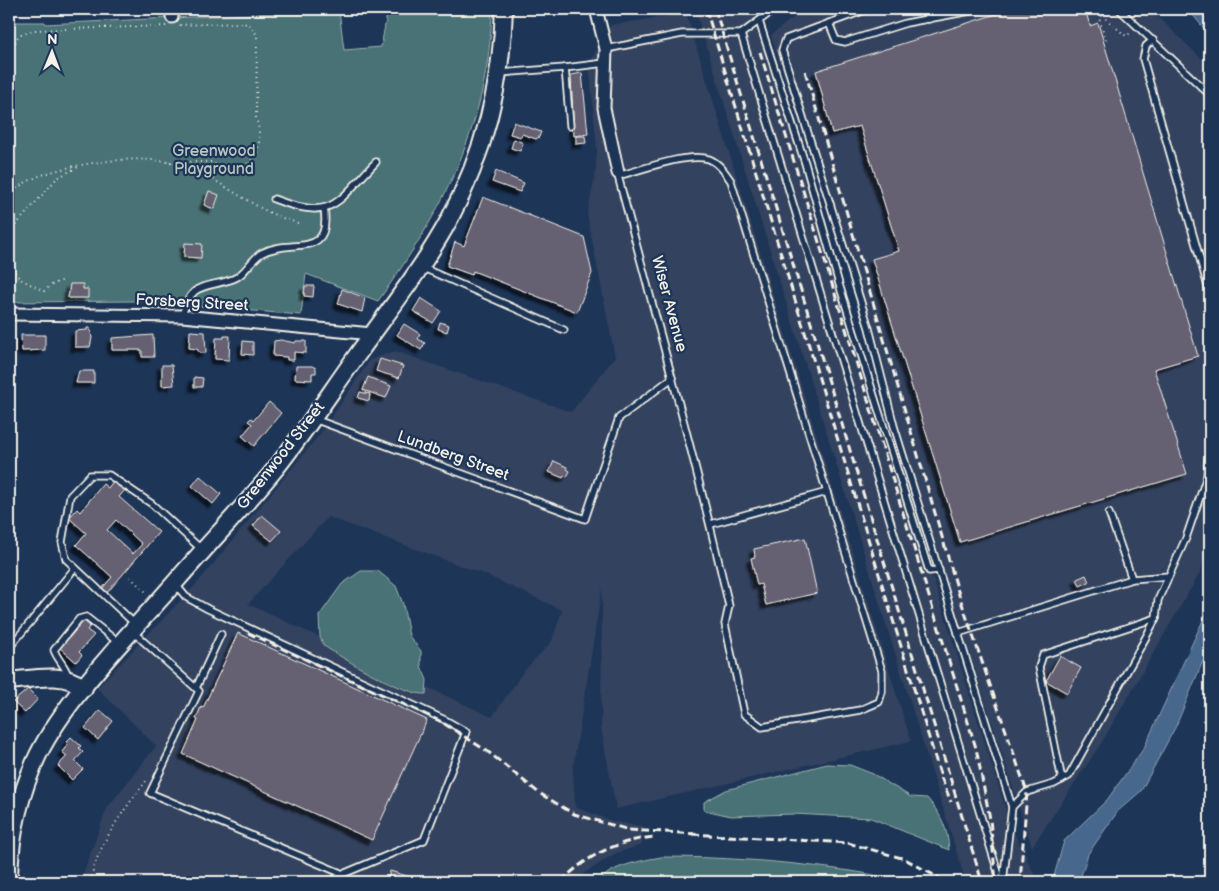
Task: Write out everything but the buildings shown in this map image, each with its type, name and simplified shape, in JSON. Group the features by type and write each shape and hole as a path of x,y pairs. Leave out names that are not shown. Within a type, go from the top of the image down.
{"main road":[{"name":"Greenwood Street","path":"9,874 12,832 27,781 77,684 121,644 275,468 372,334 448,221 472,170 485,135 499,73 504,9"},
{"path":"9,681 53,677 77,684"}],"street":[{"name":"Wiser Avenue","path":"596,9 606,49 604,108 618,175"},
{"name":"Forsberg Street","path":"9,314 182,316 372,334"}],"lane":[{"path":"606,49 682,34 741,34 775,9"},
{"path":"868,9 786,39 782,50 869,328 894,426 1012,807 1002,882"},
{"path":"926,9 929,19"},
{"path":"829,23 836,40 845,42 906,23 929,19 955,11 981,9"},
{"path":"1119,9 1210,95"},
{"path":"759,21 805,163 839,284 929,571 939,570"},
{"path":"741,34 1002,882"},
{"path":"1152,40 1146,46 1142,59 1210,294"},
{"path":"499,73 605,63"},
{"path":"565,68 570,126"},
{"path":"618,175 694,156 710,160 723,169 731,180 827,492 710,524"},
{"path":"274,199 309,210 324,208 335,204 376,162"},
{"name":"Wiser Avenue","path":"618,175 710,524 729,606 725,624 744,714 752,722 762,727 860,710 879,702 882,692 882,671 827,492"},
{"path":"182,316 187,299 204,285 234,279 263,253 305,245 318,240 325,233 327,224 324,208"},
{"path":"419,266 564,330"},
{"name":"Lundberg Street","path":"312,418 585,519 619,418 672,378"},
{"path":"1012,807 1027,792 1069,776 1156,618 1158,600 1186,538 1207,476 1210,437"},
{"path":"203,550 152,504 109,474 90,475 70,496 62,542 66,559 199,691 150,793 343,874"},
{"path":"1109,513 1132,579"},
{"path":"9,648 75,568"},
{"path":"958,633 1132,579 1169,576"},
{"path":"174,583 186,597 208,609 445,720 466,732 424,840 343,874 330,882"},
{"path":"77,684 57,658 54,650 79,619 86,617 92,620 121,644"},
{"path":"1062,780 1038,667 1042,655 1156,618"},
{"path":"196,688 221,634"}],"path":[{"path":"1094,9 1126,36 1130,36 1136,25"},
{"path":"1098,13 1106,40 1104,41"},
{"path":"9,56 18,36 35,30 249,24 258,35 256,119 259,126 256,155 243,167 219,167 212,162 170,162 127,158 67,167 32,179 9,195"},
{"path":"170,162 214,179 231,192 250,200 267,212 298,223"},
{"path":"9,233 57,178 80,166"},
{"path":"9,264 20,279 44,291 53,284 64,280"},
{"path":"130,577 149,595"},
{"path":"91,882 94,868 117,818 149,777"},
{"path":"1203,882 1210,837"}],"shaded area":[{"path":"695,9 752,9 769,56 1011,826 1038,882 966,882"},
{"path":"804,9 1150,9 1203,60 1210,70 1210,531 1201,571 1102,742 1032,847 771,35"},
{"path":"1188,9 1210,9 1210,36"},
{"path":"686,13 911,741 616,809 601,728 602,588 573,768 575,807 615,822 643,826 642,845 616,853 585,873 576,882 80,882 107,808 156,746 97,688 199,581 320,434 370,360 395,351 571,412 615,357 587,214 595,177 597,150 589,63 611,25","holes":["328,517 486,575 562,610 552,641 523,672 492,717 248,604"]},
{"path":"1210,605 1210,644 1176,726 1141,791 1118,811 1088,854 1079,882 1056,882 1054,876 1064,841 1107,800 1144,748"}],"green space":[{"name":"Greenwood Playground","path":"388,9 492,9 489,51 482,90 459,164 423,233 378,301 306,274 301,315 137,301 9,302 9,22 45,22 45,24 339,10 344,50 381,47"},
{"path":"361,571 378,571 396,586 403,604 409,636 421,651 421,666 427,680 426,694 417,693 390,683 324,646 320,637 319,616 342,584"},
{"path":"827,764 850,765 873,774 911,797 927,798 943,822 949,850 871,818 793,814 731,816 704,810 704,802 726,790"},
{"path":"661,857 793,864 867,874 896,882 600,882 604,876 618,868"}],"railway":[{"path":"706,9 941,777 951,802"},
{"path":"715,9 982,882"},
{"path":"760,52 976,748 990,819 996,882"},
{"path":"805,71 960,598 1027,792 1020,882"},
{"path":"248,633 440,721 487,751 539,793 574,814 629,830 698,834"},
{"path":"692,834 848,843 905,859 946,882"},
{"path":"561,882 581,864 604,851 628,842 655,837"}]}
